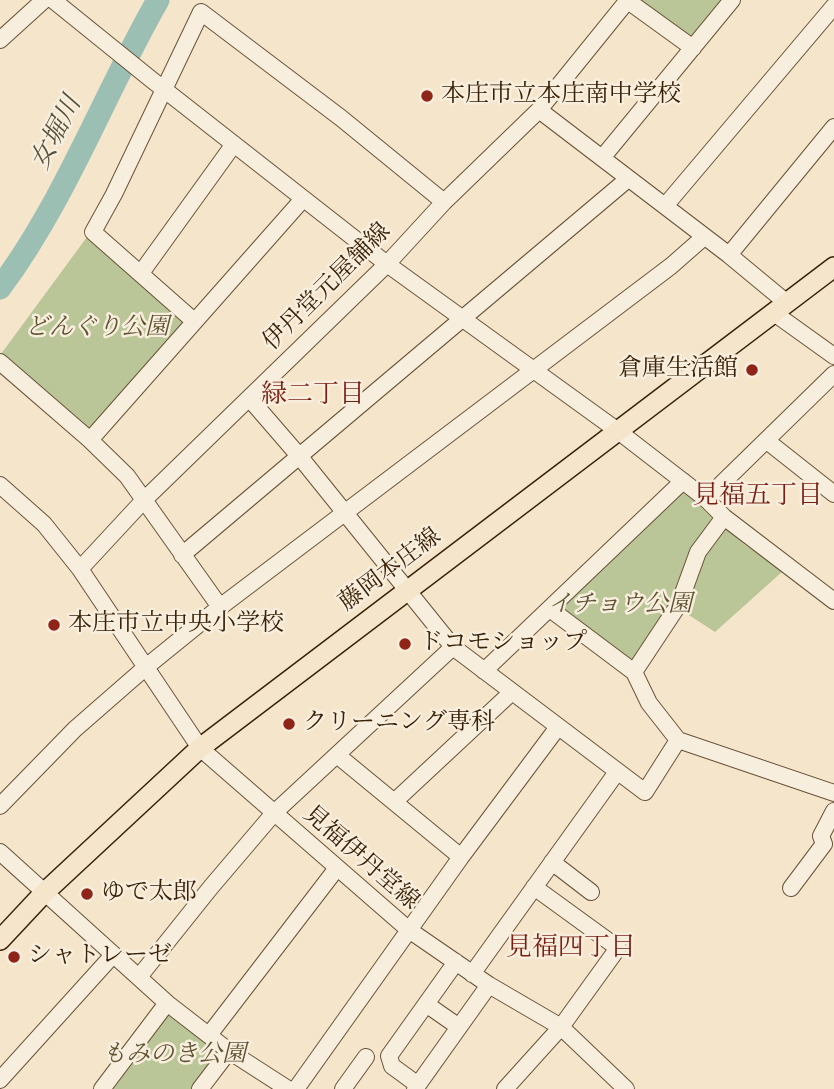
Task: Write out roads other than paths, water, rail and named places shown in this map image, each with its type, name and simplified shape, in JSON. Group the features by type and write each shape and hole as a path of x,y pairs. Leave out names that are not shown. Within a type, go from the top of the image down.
{"main road":[{"name":"藤岡本庄線","path":"0,940 44,893 200,748 834,267"}],"street":[{"path":"0,40 44,0"},
{"path":"53,0 387,264 618,430 706,499 724,517 834,601"},
{"path":"628,0 693,48"},
{"name":"伊丹堂元屋舗線","path":"80,569 144,500 387,264 444,202 539,110 628,0"},
{"path":"602,158 732,0"},
{"path":"665,206 832,8 817,0"},
{"path":"194,321 93,232 114,194 158,85 201,12 341,118 444,202"},
{"path":"539,110 729,255 780,308 834,356"},
{"path":"729,255 834,127"},
{"path":"141,273 234,144"},
{"path":"182,555 628,179"},
{"path":"90,440 303,199"},
{"path":"0,806 75,729 220,607 535,370 671,266 704,237"},
{"path":"0,362 127,476 220,607"},
{"path":"706,499 834,374"},
{"path":"248,398 300,457 453,647 645,792 678,740"},
{"path":"767,441 834,495"},
{"path":"484,671 683,481"},
{"path":"0,485 44,524 80,569 200,748"},
{"path":"634,672 679,604 698,552 724,517"},
{"path":"550,610 634,672 649,703 678,740 834,793"},
{"path":"139,977 274,813 453,647"},
{"path":"394,802 512,692"},
{"path":"558,727 409,930 489,985 561,1027 626,1089"},
{"name":"見福伊丹堂線","path":"200,748 409,930 296,1089"},
{"path":"337,755 461,857"},
{"path":"472,974 617,772"},
{"path":"791,888 824,844 821,836 834,811"},
{"path":"0,852 167,1003 229,1051 288,1089"},
{"path":"552,862 591,892"},
{"path":"209,1035 337,868"},
{"path":"505,1089 561,1027 618,948 534,887"},
{"path":"0,1080 113,955"},
{"path":"456,962 389,1056 392,1066 416,1087 489,985"},
{"path":"102,1089 167,1003"},
{"path":"426,1004 458,1027"},
{"path":"200,1089 229,1051"},
{"path":"343,1089 366,1057"}],"waterway":[{"name":"女堀川","path":"0,288 45,219 158,0"}],"place":[{"name":"本庄市立本庄南中学校","path":"427,96"},
{"name":"倉庫生活館","path":"752,370"},
{"name":"本庄市立中央小学校","path":"54,625"},
{"name":"ドコモショップ","path":"405,644"},
{"name":"クリーニング専科","path":"289,724"},
{"name":"ゆで太郎","path":"87,894"},
{"name":"シャトレーゼ","path":"14,957"}],"district":[{"name":"緑二丁目","path":"313,397"},
{"name":"見福五丁目","path":"758,498"},
{"name":"見福四丁目","path":"571,950"}],"park label":[{"name":"どんぐり公園","path":"97,329"},
{"name":"イチョウ公園","path":"620,606"},
{"name":"もみのき公園","path":"174,1056"}]}
